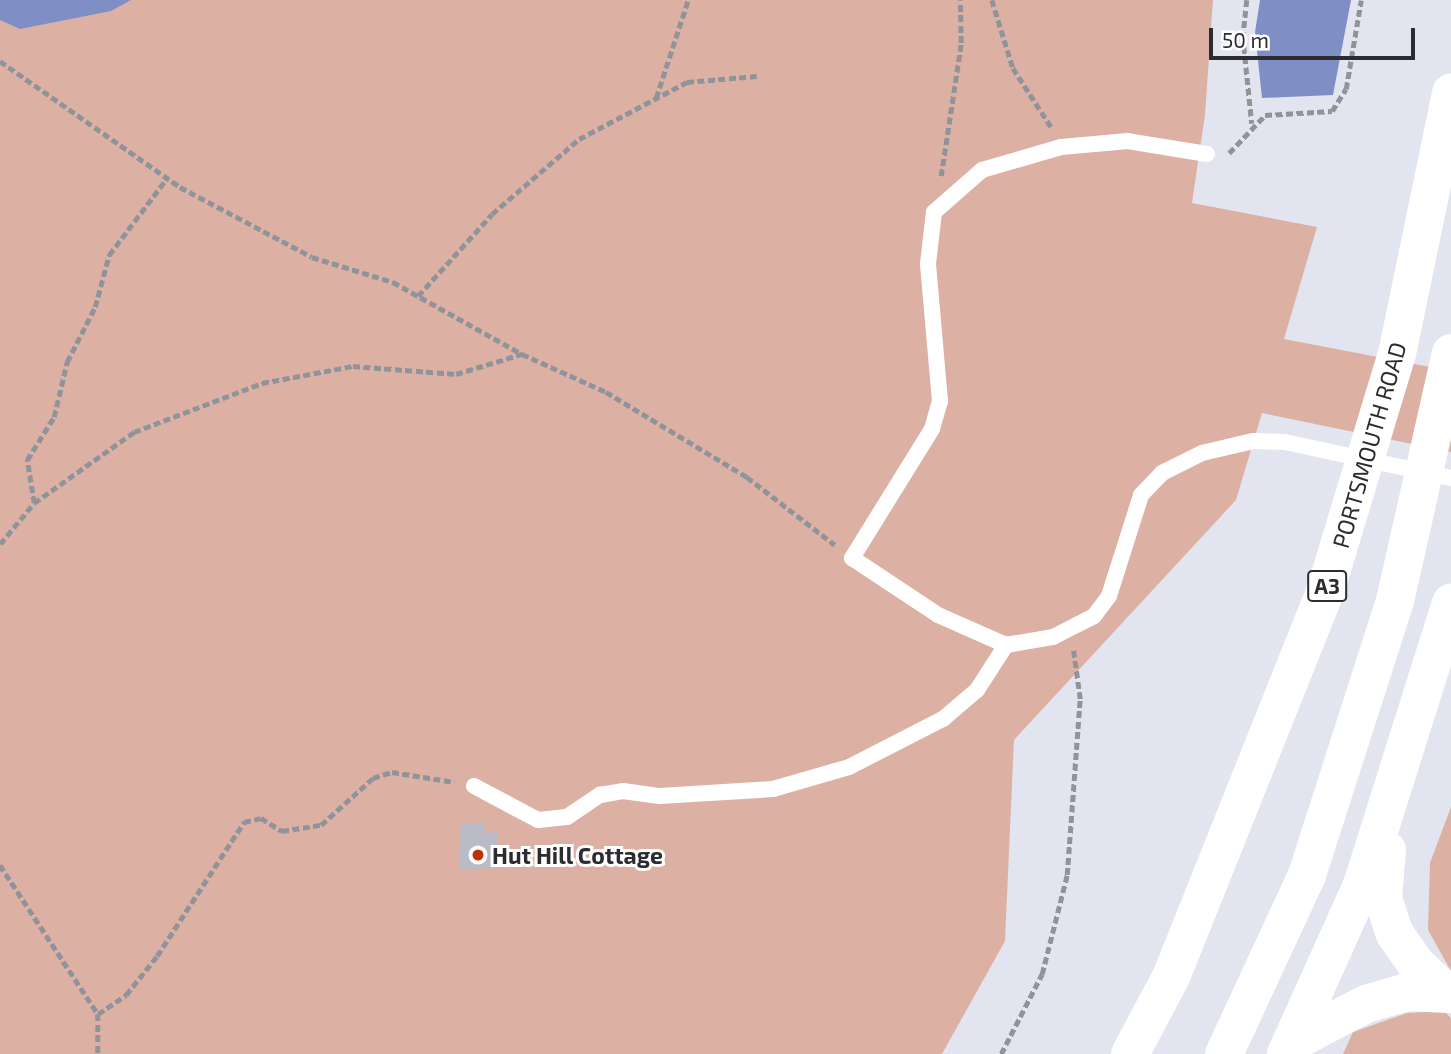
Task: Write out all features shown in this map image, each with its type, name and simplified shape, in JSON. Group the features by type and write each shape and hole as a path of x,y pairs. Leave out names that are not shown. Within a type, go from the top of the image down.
{"highway":[{"name":"PORTSMOUTH ROAD","path":"1130,1054 1171,978 1325,592 1397,354 1451,93"},
{"path":"1224,1054 1315,849 1395,601 1451,353"},
{"path":"1289,1049 1362,885 1451,603"},
{"path":"1289,1049 1366,1004 1407,992 1448,994 1415,964 1395,934 1383,898 1391,799"}],"lane":[{"path":"1207,154 1128,141 1061,147 982,170 934,212 928,264 940,401 932,429 852,558 938,615 1006,645 1068,630 1094,616 1109,596 1129,525 1142,495 1161,473 1202,453 1253,441 1306,444 1451,478"},
{"path":"474,786 538,820 567,817 600,795 623,791 660,796 773,789 849,767 943,719 977,690 1006,645"}],"path":[{"path":"655,99 688,0"},
{"path":"934,212 954,103 960,0"},
{"path":"992,0 1013,68 1061,147"},
{"path":"1247,0 1243,36 1252,125"},
{"path":"1207,154 1229,153 1252,125 1280,112 1332,111 1346,89 1361,0"},
{"path":"0,61 167,178 312,257 393,282 522,354 606,392 747,477 852,558"},
{"path":"418,296 492,214 579,139 687,82 757,76"},
{"path":"34,503 27,460 54,416 67,362 95,307 109,255 167,178"},
{"path":"0,544 34,503 134,432 262,383 353,366 456,374 522,354"},
{"path":"1001,1054 1042,974 1067,875 1080,699 1068,630"},
{"path":"98,1014 127,995 157,956 244,822 261,818 282,831 321,825 373,778 392,772 474,786"},
{"path":"0,865 98,1014 98,1054"}],"shaded area":[{"path":"0,0 1213,0 1205,115 1192,203 1317,227 1284,339 1451,371 1451,452 1262,413 1236,500 1014,740 1005,941 942,1054 0,1054"},
{"path":"1451,807 1451,971 1428,930 1430,863"},
{"path":"1444,1011 1451,1018 1451,1054 1343,1054 1353,1032 1407,1013"}],"water":[{"path":"0,0 131,0 111,11 20,29 0,20"},
{"path":"1260,0 1351,0 1333,95 1262,98 1255,32"}],"building":[{"name":"Hut Hill Cottage","path":"461,824 486,824 486,833 497,832 498,868 459,869"}],"place":[{"name":"Hut Hill Cottage","path":"478,855"}]}
